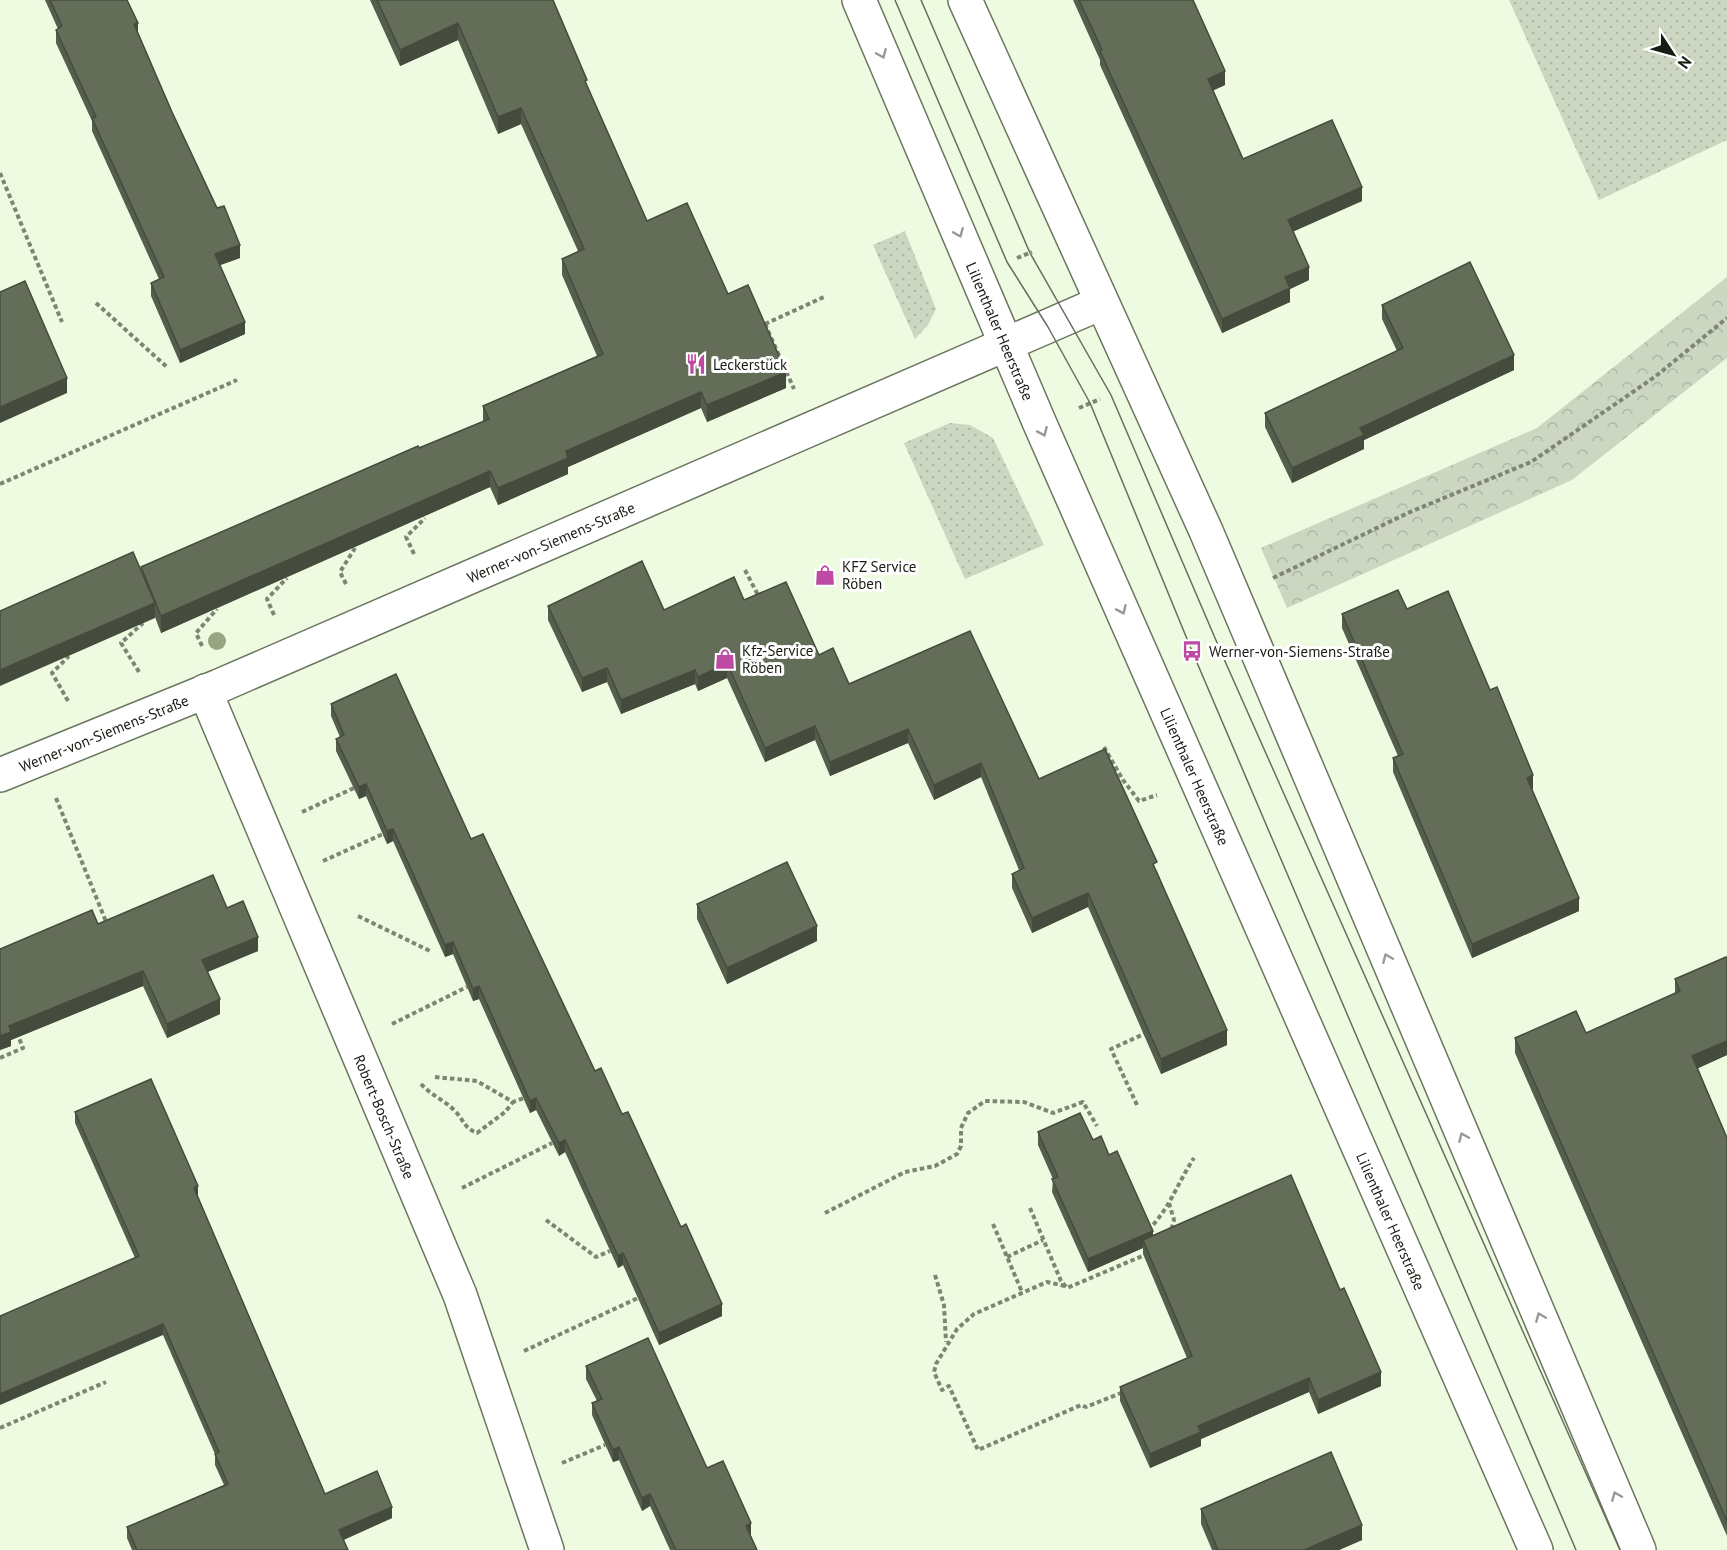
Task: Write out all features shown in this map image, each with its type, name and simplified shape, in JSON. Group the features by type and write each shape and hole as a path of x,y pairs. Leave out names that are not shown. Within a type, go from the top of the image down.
{"main road":[{"name":"Lilienthaler Heerstraße","path":"859,0 1040,424 1536,1550"},
{"path":"965,0 1234,597 1639,1550"},
{"name":"Werner-von-Siemens-Straße","path":"0,774 205,691 1101,303"},
{"name":"Robert-Bosch-Straße","path":"205,691 460,1295 547,1550"}],"path":[{"path":"0,173 62,322"},
{"path":"977,274 1071,236"},
{"path":"759,326 826,296"},
{"path":"96,303 168,368"},
{"path":"1234,597 1410,512 1531,462 1656,376 1727,318"},
{"path":"765,324 812,428"},
{"path":"0,484 237,380"},
{"path":"1040,424 1138,382"},
{"path":"745,570 763,606"},
{"path":"143,623 122,643 162,709"},
{"path":"69,656 52,673 89,738"},
{"path":"1104,747 1123,780 1139,801 1152,797 1195,775"},
{"path":"40,758 109,928"},
{"path":"264,830 354,788"},
{"path":"284,878 383,834"},
{"path":"358,916 430,951"},
{"path":"353,1043 467,987"},
{"path":"0,1058 23,1048 14,1026"},
{"path":"1137,1105 1111,1049 1144,1034"},
{"path":"435,1077 477,1081 513,1102"},
{"path":"421,1084 432,1096 454,1110 466,1129 477,1133 505,1112 513,1102 524,1098"},
{"path":"825,1213 905,1172 935,1166 957,1154 961,1146 961,1128 968,1113 985,1101 1024,1102 1053,1113 1083,1102 1097,1126"},
{"path":"423,1208 552,1143"},
{"path":"1147,1232 1161,1218 1178,1182 1194,1158"},
{"path":"1169,1203 1174,1220 1169,1237"},
{"path":"1030,1208 1065,1286"},
{"path":"546,1220 596,1257 610,1251"},
{"path":"993,1224 1022,1292"},
{"path":"1007,1257 1043,1240"},
{"path":"1121,1393 1086,1407 1081,1405 978,1450 950,1386 942,1390 934,1372 946,1343 957,1329 974,1314 1047,1282 1072,1288 1151,1252"},
{"path":"935,1275 944,1305 946,1343"},
{"path":"486,1369 638,1298"},
{"path":"0,1428 105,1382"}],"green space":[{"path":"1509,0 1727,0 1727,140 1599,200"},
{"path":"905,231 936,309 928,325 915,339 873,245"},
{"path":"1727,277 1727,358 1572,480 1287,608 1261,548 1537,428"},
{"path":"950,423 970,425 993,438 1044,545 965,579 904,443"}],"building":[{"path":"50,0 127,0 138,23 134,24 172,112 217,208 224,206 240,245 215,254 245,322 180,350 151,283 164,277 92,118 96,117 56,30 62,26"},
{"path":"377,0 553,0 587,80 585,81 647,221 687,203 728,294 748,285 786,372 707,405 701,392 566,451 568,458 498,488 490,471 161,616 141,567 418,446 419,448 489,419 483,406 603,354 562,259 584,249 521,108 498,117 458,23 400,50"},
{"path":"1079,0 1193,0 1225,71 1208,79 1243,159 1332,120 1362,187 1288,220 1309,267 1285,277 1290,288 1222,319"},
{"path":"1470,262 1514,355 1360,428 1364,435 1292,468 1265,413 1403,348 1382,305"},
{"path":"25,281 67,378 0,407 0,292"},
{"path":"133,552 155,603 0,670 0,611"},
{"path":"642,561 664,610 734,577 744,600 786,582 819,655 833,648 849,684 970,631 1039,779 1105,749 1157,862 1153,864 1227,1030 1161,1059 1088,893 1032,918 1012,874 1024,868 981,763 934,785 908,729 830,762 815,726 765,748 727,663 698,677 695,670 621,700 607,668 582,678 548,606"},
{"path":"1398,590 1407,609 1448,591 1490,690 1497,687 1533,775 1527,778 1579,898 1472,944 1393,758 1403,754 1342,614"},
{"path":"396,674 471,839 483,834 595,1071 601,1068 622,1114 628,1112 681,1227 686,1224 722,1304 659,1333 623,1253 618,1256 565,1140 559,1143 536,1098 530,1101 479,986 473,989 453,942 445,945 393,829 387,831 366,784 359,787 336,739 344,735 331,704"},
{"path":"787,862 817,926 727,968 697,904"},
{"path":"213,875 227,908 243,901 258,937 202,960 220,999 167,1024 143,971 9,1026 11,1032 0,1036 0,949 92,910 98,924"},
{"path":"1726,957 1727,1041 1692,1056 1727,1138 1727,1521 1515,1038 1576,1011 1586,1033 1680,991 1675,979"},
{"path":"151,1079 198,1186 194,1188 325,1494 377,1471 392,1507 339,1530 348,1550 137,1550 127,1527 228,1484 215,1454 219,1452 163,1324 0,1394 0,1316 139,1256 75,1112"},
{"path":"1080,1113 1093,1140 1101,1136 1109,1155 1117,1151 1153,1231 1088,1259 1052,1179 1058,1177 1038,1132"},
{"path":"1291,1175 1340,1290 1344,1288 1381,1372 1318,1400 1309,1378 1198,1426 1201,1432 1150,1454 1120,1387 1192,1356 1143,1240"},
{"path":"648,1338 707,1468 723,1461 751,1523 746,1526 757,1550 676,1550 650,1494 642,1498 619,1447 613,1450 592,1403 602,1399 586,1366"},
{"path":"1331,1452 1362,1525 1304,1550 1218,1550 1201,1509"}],"tram line":[{"path":"895,0 1007,262 1048,327 1090,403 1192,651 1576,1550"},
{"path":"921,0 1030,253 1111,395 1224,659 1620,1550"}],"place":[{"name":"Leckerstück","path":"696,364"},
{"name":"KFZ Service Röben","path":"825,575"},
{"name":"Werner-von-Siemens-Straße","path":"1192,651"},
{"name":"Kfz-Service Röben","path":"725,659"}]}
